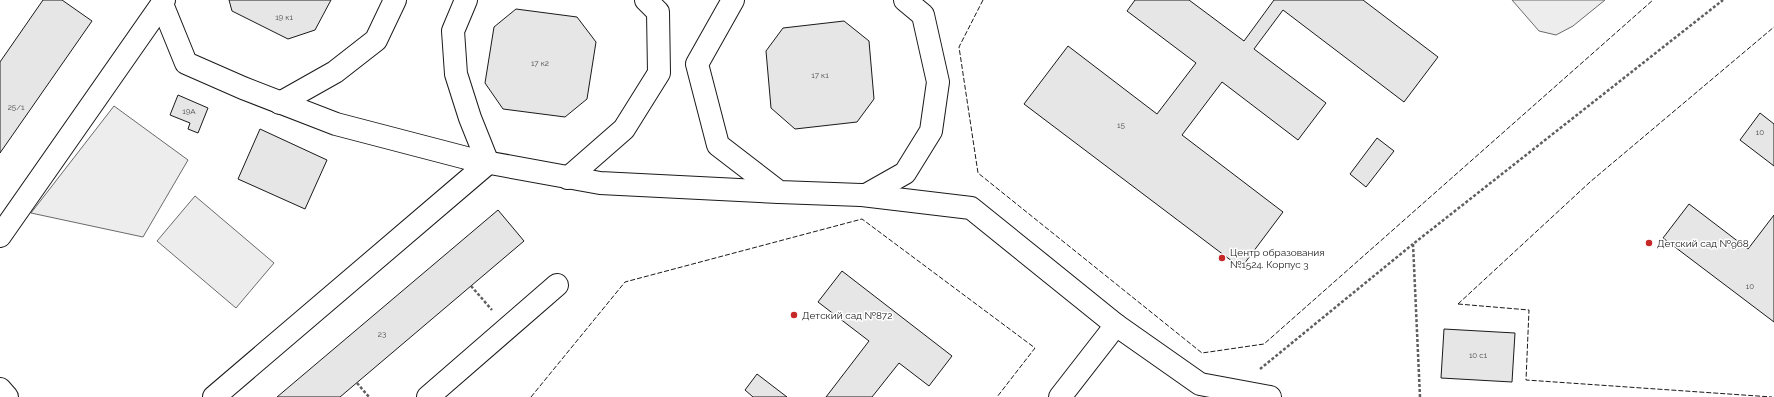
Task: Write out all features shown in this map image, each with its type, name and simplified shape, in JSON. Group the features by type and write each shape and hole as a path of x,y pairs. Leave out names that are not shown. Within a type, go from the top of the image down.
{"lane":[{"path":"280,103 335,72 376,40 395,0"},
{"path":"466,0 453,31 456,74 470,118 488,163"},
{"path":"568,178 624,129 659,73 658,12 646,0"},
{"path":"733,0 697,64 718,145 779,192"},
{"path":"862,195 866,195 905,173 931,132 938,82 922,15 905,0"},
{"path":"163,2 186,63 280,103 336,124 488,163 600,183 862,195 971,208 1116,325 1200,384 1270,397"},
{"path":"0,236 163,2"},
{"path":"214,397 488,163"},
{"path":"428,397 557,285"},
{"path":"1060,397 1116,325"},
{"path":"0,388 6,397"}],"path":[{"path":"1257,371 1413,244 1723,0"},
{"path":"1413,244 1420,397"},
{"path":"471,286 508,328"},
{"path":"357,383 369,397"}],"shaded area":[{"path":"1512,0 1605,0 1573,26 1556,35 1539,31"},
{"path":"114,106 188,160 143,237 31,213"},
{"path":"195,196 274,263 236,308 157,241"}],"building":[{"path":"43,0 62,0 92,21 0,153 0,62"},
{"path":"229,0 331,0 315,30 288,39 232,11"},
{"path":"1135,0 1189,0 1244,41 1274,0 1363,0 1438,57 1404,102 1283,10 1254,49 1326,103 1298,140 1222,82 1182,135 1283,212 1241,268 1024,104 1068,46 1157,114 1196,63 1127,11"},
{"path":"516,9 577,17 596,42 587,99 565,117 503,109 485,83 494,27"},
{"path":"844,21 869,41 874,99 857,122 795,129 771,108 766,51 783,28"},
{"path":"178,95 208,108 198,133 188,129 190,123 170,115"},
{"path":"1760,113 1774,124 1774,166 1740,140"},
{"path":"260,129 327,160 305,209 238,179"},
{"path":"1377,138 1394,151 1366,187 1350,174"},
{"path":"1689,204 1748,249 1774,215 1774,322 1663,238"},
{"path":"498,210 524,241 340,397 277,397"},
{"path":"842,271 952,356 929,386 899,363 872,397 826,397 869,341 818,302"},
{"path":"1444,329 1515,333 1512,382 1441,378"},
{"path":"757,374 787,397 753,397 745,390"}],"fence":[{"path":"983,0 959,47 978,173 1202,353 1264,344 1653,0"},
{"path":"1458,304 1590,182 1774,27"},
{"path":"531,397 625,282 862,219 1035,348 997,397"},
{"path":"1458,304 1529,310 1526,380 1772,397"}],"place":[{"name":"Детский сад №968","path":"1649,243"},
{"name":"Центр образования №1524. Корпус 3","path":"1222,258"},
{"name":"Детский сад №872","path":"794,315"}]}
